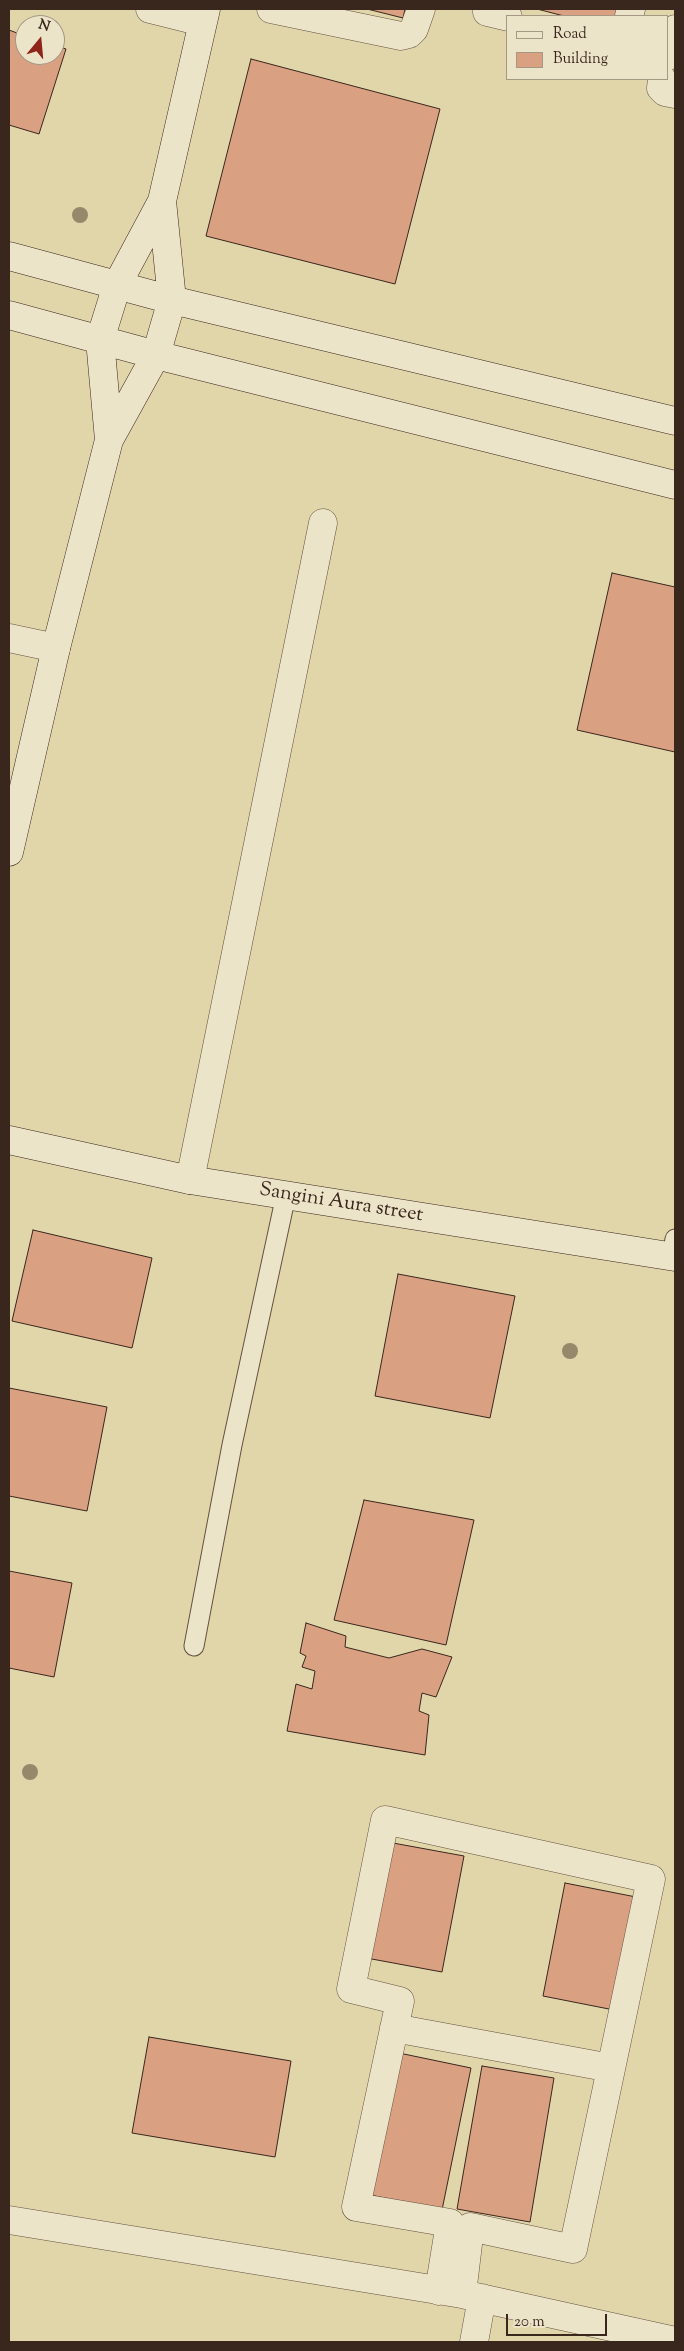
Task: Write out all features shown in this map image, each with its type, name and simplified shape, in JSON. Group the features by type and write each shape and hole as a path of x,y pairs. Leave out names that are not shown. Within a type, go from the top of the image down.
{"street":[{"path":"108,440 100,340 117,285 162,201 204,16 150,9"},
{"path":"271,9 401,36 409,34 414,29 420,9"},
{"path":"669,52 675,29"},
{"path":"662,80 661,88 675,94"},
{"path":"9,852 56,648 108,440 156,355 172,300 162,201"},
{"path":"9,256 172,300 675,421"},
{"path":"9,315 156,355 675,485"},
{"path":"190,1180 323,523"},
{"path":"9,638 56,648"},
{"name":"Sangini Aura street","path":"9,1140 190,1180 674,1251"},
{"path":"456,2254 470,2227 573,2249 651,1879 385,1820 351,1989 400,2001 356,2207 450,2223 461,2294 474,2342"},
{"path":"394,2028 611,2068"},
{"path":"9,2220 461,2294 675,2340"}],"lane":[{"path":"194,1646 232,1445 286,1195"}],"building":[{"path":"367,9 405,9 403,18"},
{"path":"537,9 630,9 628,15 560,15"},
{"path":"9,30 15,32 15,65 61,65 39,134 9,125"},
{"path":"251,59 440,109 395,284 206,236"},
{"path":"612,573 675,587 675,752 577,730"},
{"path":"33,1230 152,1258 132,1348 12,1321"},
{"path":"398,1274 515,1296 490,1418 375,1396"},
{"path":"9,1388 107,1407 87,1511 9,1496"},
{"path":"364,1500 474,1520 446,1645 334,1620"},
{"path":"9,1571 72,1583 54,1677 9,1668"},
{"path":"306,1623 346,1636 345,1647 389,1658 422,1649 452,1657 436,1697 422,1693 419,1711 429,1715 425,1755 287,1731 296,1684 312,1689 315,1671 302,1667 306,1656 300,1653"},
{"path":"382,1841 464,1856 442,1972 361,1957"},
{"path":"565,1883 636,1897 614,2010 543,1996"},
{"path":"149,2037 291,2061 275,2157 132,2133"},
{"path":"399,2053 471,2068 442,2210 370,2195"},
{"path":"482,2066 554,2078 530,2222 457,2209"}]}
